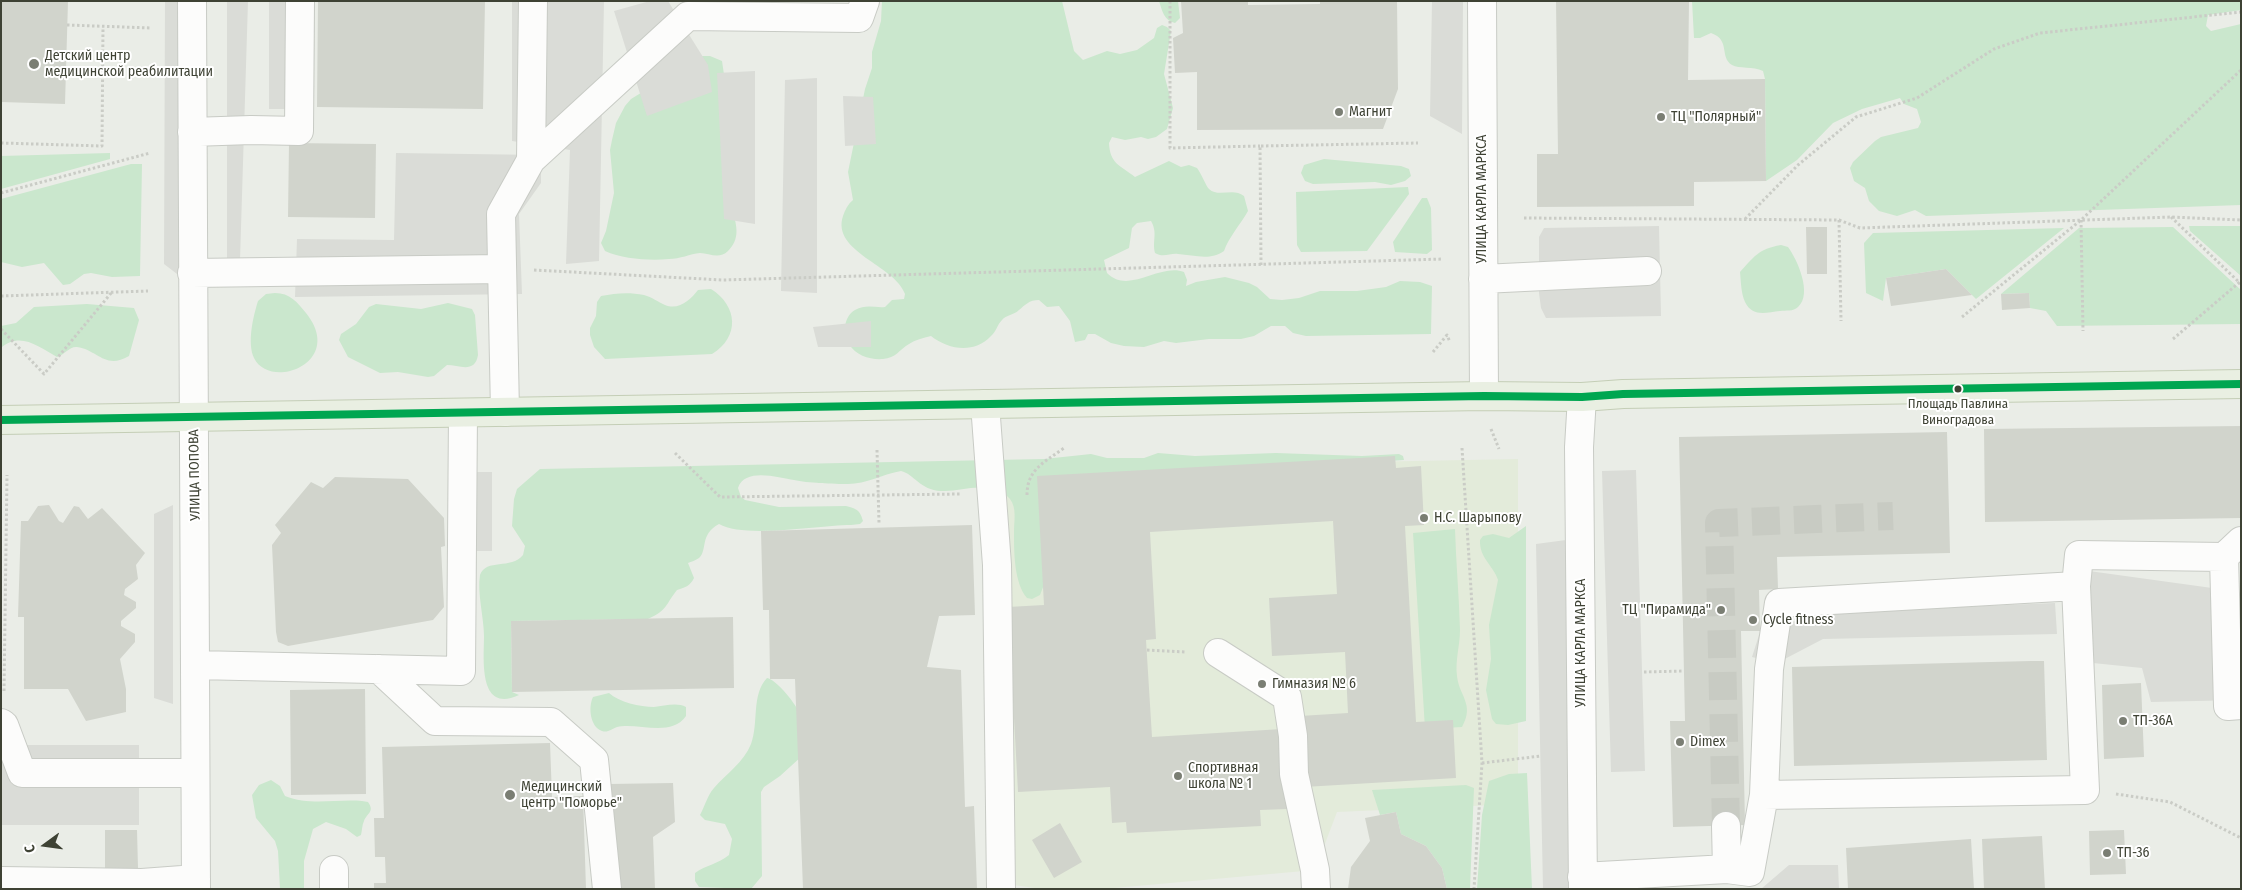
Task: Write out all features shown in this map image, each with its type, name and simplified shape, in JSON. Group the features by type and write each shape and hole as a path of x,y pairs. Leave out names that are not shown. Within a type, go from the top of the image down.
{"main road":[{"path":"1,420 1484,396 1582,397 1633,394 2241,384"}],"street":[{"name":"УЛИЦА ПОПОВА","path":"192,1 196,884"},
{"path":"192,132 299,131 300,1"},
{"path":"531,160 533,1"},
{"path":"505,412 501,214 531,160 687,9 859,18 865,1"},
{"name":"УЛИЦА КАРЛА МАРКСА","path":"1482,1 1484,396"},
{"path":"192,273 502,269"},
{"path":"1483,279 1647,271"},
{"name":"УЛИЦА КАРЛА МАРКСА","path":"1582,397 1579,447 1583,883"},
{"path":"985,404 997,565 1001,889"},
{"path":"196,665 461,672 463,413"},
{"path":"1764,795 2085,790 2076,586 2079,555 2232,549 2228,706 2241,705"},
{"path":"1746,877 1764,795 1769,669 1779,603 2076,586"},
{"path":"1218,653 1287,697 1293,736 1294,774 1315,870 1316,889"},
{"path":"379,669 435,721 551,722 594,760 607,889"},
{"path":"3,724 22,772 196,774"},
{"path":"1726,826 1746,877"},
{"path":"1583,883 1746,877"},
{"path":"1,881 196,884"}],"path":[{"path":"1170,1 1170,148 1418,143"},
{"path":"1745,220 1798,165 1856,117 1917,98 1994,49 2040,33 2241,12"},
{"path":"67,25 151,28"},
{"path":"1,144 102,146 104,27"},
{"path":"1962,317 2081,220 2241,70"},
{"path":"1260,146 1261,264"},
{"path":"1,193 150,154"},
{"path":"1524,218 1839,220 1860,228 2171,217 2241,220"},
{"path":"2171,217 2240,282 2173,339"},
{"path":"1839,220 1842,321"},
{"path":"2081,220 2083,332"},
{"path":"502,269 723,280 1443,259"},
{"path":"1,296 148,291"},
{"path":"1,329 44,374 112,292"},
{"path":"1433,352 1447,335"},
{"path":"1027,501 1027,482 1038,467 1064,448"},
{"path":"1462,448 1482,763 1474,889"},
{"path":"878,450 879,523"},
{"path":"675,454 720,497 993,494"},
{"path":"3,724 7,475"},
{"path":"1147,650 1218,653"},
{"path":"1644,672 1684,671"},
{"path":"1482,763 1541,756"},
{"path":"2085,790 2170,802 2241,838"}],"shaded area":[{"path":"165,1 185,1 181,277 164,264"},
{"path":"227,1 248,1 240,260 227,266"},
{"path":"269,1 315,1 314,109 269,109"},
{"path":"512,1 604,1 599,261 566,264 570,150 512,141"},
{"path":"650,1 668,1 708,65 712,92 647,116 614,11"},
{"path":"1432,1 1463,1 1462,134 1430,116"},
{"path":"755,71 755,224 724,219 717,73"},
{"path":"817,78 817,293 781,291 785,80"},
{"path":"843,96 873,97 876,144 845,146"},
{"path":"396,153 541,155 541,183 519,214 522,294 295,297 297,239 394,240"},
{"path":"1659,226 1661,316 1546,318 1541,308 1539,293 1539,237 1544,228"},
{"path":"871,321 871,347 818,347 813,327"},
{"name":"Гимназия № 6","path":"1518,459 1518,804 1337,812 1315,870 1103,889 1041,889 1014,885 999,469"},
{"path":"1636,470 1645,771 1611,772 1602,471"},
{"path":"468,472 492,472 492,551 468,551"},
{"path":"173,505 173,704 154,698 154,514"},
{"path":"1566,540 1572,889 1543,889 1536,544"},
{"path":"2089,571 2241,592 2241,700 2151,702 2142,668 2093,663"},
{"path":"2055,603 2057,634 1823,639 1777,663 1752,657 1759,635 1816,613"},
{"path":"1,745 139,745 139,825 1,825"},
{"path":"1789,865 1838,865 1839,889 1761,889"}],"green space":[{"path":"882,1 1062,1 1074,51 1083,60 1107,51 1120,54 1137,50 1154,38 1157,28 1162,25 1167,27 1171,31 1164,74 1173,108 1167,129 1156,137 1148,139 1141,137 1125,140 1112,137 1109,143 1111,155 1117,163 1135,177 1169,161 1181,167 1189,165 1197,168 1209,189 1213,192 1235,192 1244,196 1248,211 1224,251 1208,257 1155,253 1155,233 1151,221 1137,223 1132,228 1129,248 1104,260 1107,273 1116,279 1125,281 1174,270 1184,272 1187,280 1186,286 1196,282 1225,277 1249,283 1257,287 1270,299 1282,300 1299,298 1320,291 1357,291 1386,287 1400,281 1420,282 1432,286 1431,334 1306,336 1293,333 1285,326 1271,326 1254,336 1241,339 1209,339 1176,343 1164,341 1144,347 1111,343 1095,334 1088,334 1085,340 1075,342 1070,321 1059,306 1047,307 1039,300 1036,300 1004,318 993,334 977,346 969,348 953,347 931,336 919,339 894,355 883,359 874,359 856,352 845,335 848,316 855,310 863,307 885,307 892,300 904,299 905,294 899,284 889,275 855,249 846,239 842,228 843,216 848,205 853,200 848,172 865,89 872,68 872,52 881,21"},
{"path":"1159,1 1178,1 1180,18 1175,23 1166,18"},
{"path":"1692,1 2241,1 2241,10 2208,15 2206,26 2211,31 2241,24 2241,205 1926,216 1915,210 1897,216 1879,211 1869,201 1865,188 1854,181 1850,168 1853,162 1881,137 1918,128 1921,122 1917,109 1904,104 1900,98 1862,109 1833,123 1797,160 1766,181 1765,79 1763,71 1732,65 1726,58 1721,40 1711,33 1700,38 1694,38"},
{"path":"702,56 710,56 722,61 727,95 733,212 736,228 734,242 725,254 700,253 673,259 637,259 605,251 601,243 606,231 614,193 610,150 616,123 631,99"},
{"path":"110,153 110,159 1,189 1,156"},
{"path":"1324,159 1401,166 1409,169 1411,176 1405,181 1391,185 1375,182 1313,184 1305,181 1301,173 1304,165"},
{"path":"131,164 142,164 140,276 112,277 91,273 84,274 70,284 63,285 44,263 22,267 1,262 1,199"},
{"path":"1408,187 1409,194 1367,251 1301,252 1297,245 1296,192"},
{"path":"1422,198 1427,198 1431,208 1432,250 1427,254 1395,252 1393,242"},
{"path":"2189,226 2241,226 2241,276 2190,231"},
{"path":"2173,227 2241,290 2241,324 2057,326 2046,311 2030,308 2029,293 2001,294 2079,228"},
{"path":"2064,228 1976,299 1946,269 1886,278 1883,301 1866,293 1864,243 1873,233"},
{"path":"1781,245 1788,247 1799,268 1804,285 1802,301 1796,309 1792,310 1756,312 1748,307 1745,302 1740,272 1762,251"},
{"path":"711,289 726,304 731,313 732,322 727,339 712,354 605,359 594,347 590,328 596,316 597,302 601,296 622,293 638,294 650,297 665,305 675,306 684,303 698,290"},
{"path":"275,293 289,296 296,302 306,313 316,331 317,346 311,358 301,367 288,371 274,372 262,368 252,352 252,330 258,301 266,294"},
{"path":"448,303 472,309 475,315 478,355 474,365 470,367 447,365 434,376 428,377 398,372 380,373 348,357 339,340 341,334 356,324 369,307 376,304 421,309"},
{"path":"87,304 134,308 139,320 129,356 121,360 108,360 77,347 57,357 36,345 22,341 8,343 1,348 1,326 16,323 34,307"},
{"path":"1158,453 1195,456 1276,453 1362,456 1399,454 1403,456 1404,460 1045,483 1045,582 1040,595 1032,599 1027,598 1023,592 1017,576 1014,549 1014,506 1010,499 999,492 986,488 934,490 901,471 848,484 813,483 772,476 755,476 742,482 738,488 741,497 745,500 779,507 846,506 858,510 863,521 860,524 851,525 763,531 731,528 719,524 706,537 702,555 688,563 694,578 691,583 677,590 666,607 659,613 648,619 511,621 512,692 519,695 506,699 496,697 490,691 486,681 484,670 484,629 479,590 480,575 488,567 512,562 523,555 525,546 512,526 514,499 517,489 540,469 1044,459 1091,454 1107,458 1144,458"},
{"path":"1526,526 1526,721 1508,725 1496,724 1492,719 1486,690 1491,659 1489,625 1498,580 1484,557 1480,540 1483,536 1493,534 1509,538"},
{"path":"1455,529 1460,630 1457,670 1458,683 1467,706 1466,719 1462,727 1425,729 1413,533"},
{"path":"767,678 781,688 800,715 802,756 780,776 764,787 761,792 762,876 751,889 699,887 695,881 695,873 729,855 732,839 725,824 705,820 700,815 712,791 739,762 751,744 755,727 757,701 762,685"},
{"path":"609,693 624,701 642,706 675,705 686,707 686,716 680,723 663,728 625,726 602,731 595,725 591,716 591,701 593,697"},
{"path":"1527,773 1532,889 1477,889 1482,815 1489,781 1509,774"},
{"path":"271,780 280,786 285,796 294,799 304,801 362,801 368,802 371,808 363,823 361,835 357,837 346,829 326,822 313,829 304,861 304,889 280,889 278,851 275,841 256,818 252,795 259,785"},
{"path":"1466,785 1474,788 1470,889 1447,889 1442,868 1426,846 1401,834 1396,812 1380,815 1372,790"}],"building":[{"name":"Детский центр медицинской реабилитации","path":"1,1 68,1 65,104 1,102"},
{"path":"318,1 485,1 483,109 317,107"},
{"path":"1181,1 1248,1 1248,5 1320,4 1320,1 1397,1 1398,89 1383,129 1197,130 1197,72 1175,73 1173,38 1183,33"},
{"name":"ТЦ \"Полярный\"","path":"1556,1 1689,1 1688,80 1765,79 1766,181 1694,182 1694,206 1537,207 1537,154 1558,154"},
{"path":"289,143 376,144 375,218 288,217"},
{"path":"1806,227 1827,227 1827,274 1807,274"},
{"path":"1946,269 1972,295 1891,306 1886,278"},
{"path":"2029,293 2030,308 2002,310 2001,294"},
{"path":"2241,426 2241,518 1985,522 1984,429"},
{"name":"ТЦ \"Пирамида\"","path":"1947,432 1950,553 1777,557 1778,589 1759,590 1760,631 1741,631 1745,825 1673,827 1670,721 1685,721 1679,437"},
{"path":"1395,456 1396,468 1421,466 1424,525 1405,526 1416,722 1453,720 1456,778 1304,787 1285,774 1287,809 1260,810 1261,826 1127,833 1126,822 1112,823 1110,787 1018,792 1008,607 1044,605 1037,476","holes":["1333,521 1337,594 1269,598 1272,656 1345,652 1348,713 1300,716 1282,729 1152,737 1146,640 1156,639 1150,532"]},
{"path":"335,477 408,479 444,518 445,546 441,547 444,607 433,620 288,646 278,642 276,632 272,545 281,533 275,525 311,482 323,488"},
{"path":"49,505 59,521 63,523 74,506 79,507 88,519 102,508 145,553 136,565 138,579 125,589 124,595 136,602 136,608 121,621 121,626 135,634 135,642 120,659 126,689 126,712 86,721 68,689 24,689 24,617 18,617 21,521 28,521 38,506"},
{"path":"972,525 975,615 939,616 927,667 961,670 965,807 974,806 977,889 803,889 795,679 770,679 769,610 763,610 761,531"},
{"path":"733,617 734,688 512,692 511,621"},
{"path":"2044,661 2047,760 1794,766 1792,667"},
{"name":"ТП-36А","path":"2141,683 2144,757 2104,759 2102,685"},
{"path":"365,689 366,794 291,795 290,690"},
{"path":"550,743 552,797 583,796 586,889 374,889 374,883 386,883 385,857 375,857 374,818 384,818 382,747"},
{"path":"673,783 675,822 653,837 655,889 609,889 609,784"},
{"path":"1396,812 1401,834 1426,846 1442,868 1447,889 1348,889 1351,867 1370,841 1365,818"},
{"path":"1060,823 1082,862 1054,878 1032,840"},
{"path":"105,830 137,830 138,868 105,869"},
{"name":"ТП-36","path":"2124,830 2126,874 2090,875 2089,831"},
{"path":"2042,836 2045,889 1984,889 1982,839"},
{"path":"1971,839 1974,889 1848,889 1846,848"}],"tunnel":[{"path":"1726,826 1719,523 1893,516"}],"transit line":[{"path":"1,420 1484,396 1582,397 1623,394 2241,384"}],"place":[{"name":"Детский центр медицинской реабилитации","path":"34,64"},
{"name":"Магнит","path":"1339,112"},
{"name":"ТЦ \"Полярный\"","path":"1661,117"},
{"name":"Площадь Павлина Виноградова","path":"1958,389"},
{"name":"Н.С. Шарыпову","path":"1424,518"},
{"name":"ТЦ \"Пирамида\"","path":"1721,610"},
{"name":"Cycle fitness","path":"1753,620"},
{"name":"Гимназия № 6","path":"1262,684"},
{"name":"ТП-36А","path":"2123,721"},
{"name":"Dimex","path":"1680,742"},
{"name":"Спортивная школа № 1","path":"1178,776"},
{"name":"Медицинский центр \"Поморье\"","path":"510,795"},
{"name":"ТП-36","path":"2107,853"}]}
